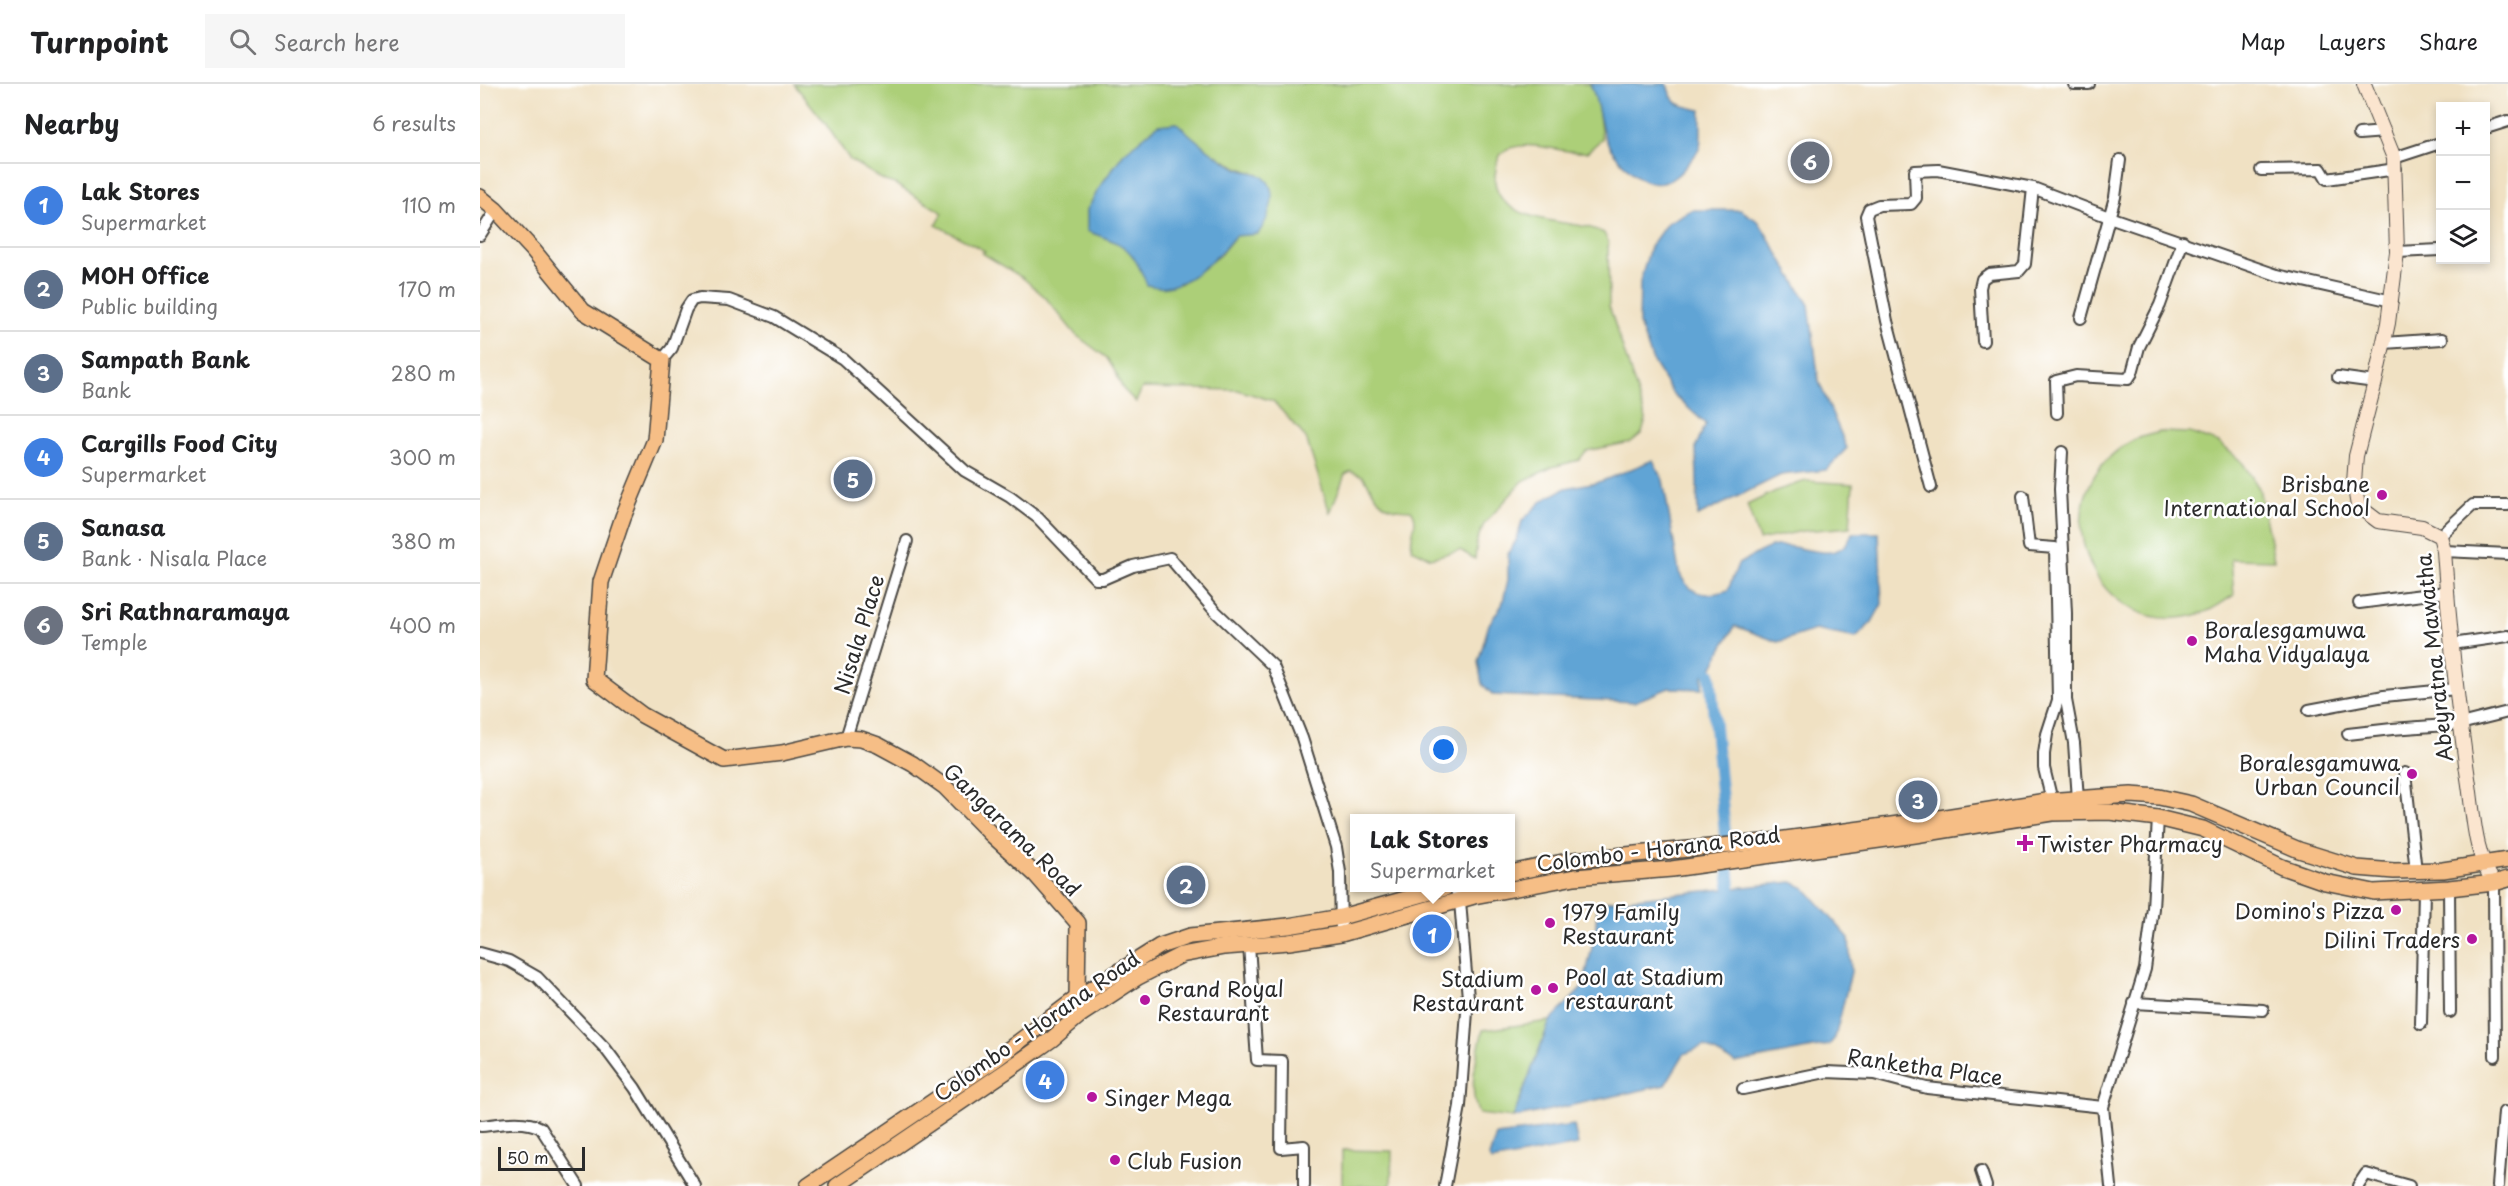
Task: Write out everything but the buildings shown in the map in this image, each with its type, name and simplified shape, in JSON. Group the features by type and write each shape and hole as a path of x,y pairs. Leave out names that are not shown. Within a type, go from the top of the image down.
{"main road":[{"path":"480,197 496,210 533,250 583,311 662,360"},
{"name":"Gangarama Road","path":"662,360 655,441 623,517 601,582 594,679 642,715 724,760 782,753 846,738 861,739 878,745 914,764 945,787 1036,875 1078,923 1077,998 1080,1015"},
{"name":"Colombo - Horana Road","path":"1515,872 1573,860 1710,856 2052,801 2131,795 2175,800 2222,816 2299,850 2357,868 2443,870 2508,860"},
{"name":"Colombo - Horana Road","path":"1743,851 1916,835 2052,813 2109,812 2158,818 2203,829 2282,867 2325,882 2374,892 2449,888 2501,881"},
{"name":"Colombo - Horana Road","path":"1515,888 1575,877 1672,869 1710,856"},
{"name":"Colombo - Horana Road","path":"808,1186 1042,1025 1077,998 1130,963 1176,939 1222,931 1288,926 1341,917 1431,892"},
{"name":"Colombo - Horana Road","path":"837,1186 1052,1039 1080,1015 1138,977 1181,955 1341,934 1457,894 1474,896 1495,892"},
{"path":"940,1096 950,1110"}],"street":[{"path":"2074,84 2089,84"},
{"name":"Abeyratna Mawatha","path":"2364,84 2385,132 2395,164 2397,252 2392,301 2376,382 2355,456 2354,476 2358,506 2378,521 2422,527 2440,536 2444,551 2460,724 2482,865"},
{"path":"2490,127 2508,121"},
{"path":"2359,134 2385,132"},
{"path":"2261,170 2321,169 2327,180 2395,164 2436,145"},
{"path":"2081,318 2115,197 2120,160"},
{"path":"1931,488 1887,321 1866,216 1869,208 1879,205 1911,204 1916,198 1915,171 1938,170 2033,188 2109,217 2278,275 2392,301"},
{"path":"1983,341 1980,288 1982,279 1989,274 2019,271 2025,264 2033,188"},
{"path":"480,235 496,210"},
{"path":"2057,413 2056,381 2076,376 2128,378 2132,374 2139,347 2160,305 2183,241"},
{"path":"2397,252 2436,250"},
{"path":"662,360 672,348 686,309 692,300 700,298 729,300 774,317 843,359 965,471 1010,497 1038,518 1096,579 1103,579 1133,566 1170,558 1215,611 1273,666 1302,738 1336,847 1340,872 1341,934"},
{"path":"2384,343 2442,339"},
{"path":"2338,377 2376,382"},
{"path":"2062,452 2060,489 2066,613 2066,700 2074,743 2078,799"},
{"path":"2023,496 2029,546 2055,548 2058,700 2047,734 2044,761 2052,801"},
{"path":"2440,536 2473,505 2508,505"},
{"name":"Nisala Place","path":"846,738 907,541"},
{"path":"2444,551 2508,554"},
{"path":"2359,603 2446,592"},
{"path":"2452,644 2508,636"},
{"path":"2309,710 2384,696 2457,689"},
{"path":"2348,734 2460,724 2508,712"},
{"path":"2405,773 2416,871"},
{"path":"2111,1186 2103,1107 2145,969 2153,908 2158,818"},
{"path":"2482,865 2501,881 2494,1056"},
{"path":"2449,888 2450,1012"},
{"path":"2421,1024 2424,890"},
{"path":"1445,1186 1460,1106 1468,998 1457,894"},
{"path":"1249,945 1257,1060 1282,1061 1281,1148 1304,1146 1304,1186"},
{"path":"480,953 509,961 537,977 605,1048 634,1088 695,1186"},
{"path":"2134,1003 2263,1010"},
{"name":"Ranketha Place","path":"1743,1089 1826,1072 1874,1074 1927,1088 2103,1107"},
{"path":"2498,1186 2504,1112"},
{"path":"481,1126 522,1123 541,1128 578,1186"},
{"path":"1981,1171 1986,1186"},
{"path":"2358,1186 2366,1174 2409,1186"}],"green space":[{"path":"794,84 1590,84 1597,98 1602,139 1587,152 1539,146 1507,149 1497,162 1496,185 1501,197 1510,207 1523,213 1588,227 1604,233 1608,242 1609,306 1646,419 1642,433 1631,442 1586,451 1579,460 1552,467 1523,481 1484,524 1477,540 1475,559 1460,550 1431,558 1412,549 1415,519 1411,510 1386,506 1363,476 1351,471 1345,474 1330,513 1306,438 1273,401 1238,390 1142,388 1136,402 1123,389 1107,358 1076,335 1045,297 1023,278 982,253 985,251 936,225 943,213 850,160 823,120","holes":["1176,123 1225,160 1259,174 1235,236 1220,255 1180,284 1138,262 1132,253 1121,244 1088,231 1087,210 1101,185 1124,153"]},
{"path":"2160,432 2190,433 2219,443 2242,462 2259,488 2274,560 2231,559 2234,595 2202,613 2164,618 2132,609 2107,589 2090,562 2082,530 2085,498 2101,467 2130,442"},
{"path":"1806,481 1853,484 1850,527 1803,531 1759,540 1747,505 1778,490"},
{"path":"1550,1021 1513,1118 1479,1114 1475,1104 1473,1083 1483,1030"},
{"path":"1342,1150 1392,1151 1391,1186 1342,1186"}],"water":[{"path":"1590,84 1667,84 1672,97 1678,104 1701,110 1701,142 1698,152 1677,175 1667,181 1658,184 1640,178 1622,163 1609,145 1602,129"},
{"path":"1177,123 1227,162 1265,178 1271,188 1272,202 1265,223 1258,234 1235,236 1222,251 1195,274 1176,284 1159,288 1147,285 1136,262 1126,249 1111,240 1087,231 1087,210 1101,185 1124,153 1158,125"},
{"path":"1691,210 1741,210 1759,222 1809,305 1819,382 1847,448 1826,470 1781,475 1698,516 1696,446 1706,424 1673,394 1654,364 1639,324 1640,282 1650,247 1667,223"},
{"path":"1653,460 1663,480 1679,572 1693,590 1712,594 1728,590 1738,564 1771,547 1786,546 1829,552 1838,550 1846,544 1852,533 1879,533 1882,604 1872,622 1856,638 1815,630 1778,642 1735,626 1710,673 1703,675 1702,689 1669,688 1634,702 1493,695 1482,684 1478,662 1489,624 1502,605 1508,580 1508,554 1517,539 1522,521 1543,500 1566,488 1602,481"},
{"path":"1792,882 1805,888 1849,938 1851,972 1835,1038 1829,1045 1735,1063 1704,1046 1684,1054 1665,1085 1513,1118 1550,1021 1583,987 1595,934 1598,902"},
{"path":"1574,1125 1578,1145 1491,1161 1489,1157 1496,1135"}],"waterway":[{"path":"1710,673 1730,887"}],"place":[{"name":"Sri Rathnaramaya","path":"1810,161"},
{"name":"Sanasa","path":"853,479"},
{"name":"Brisbane International School","path":"2382,495"},
{"name":"Boralesgamuwa Maha Vidyalaya","path":"2192,641"},
{"name":"Boralesgamuwa Urban Council","path":"2412,774"},
{"name":"Sampath Bank","path":"1918,800"},
{"name":"Twister Pharmacy","path":"2025,843"},
{"name":"MOH Office","path":"1186,885"},
{"name":"Domino's Pizza","path":"2396,910"},
{"name":"1979 Family Restaurant","path":"1550,923"},
{"name":"Lak Stores","path":"1432,934"},
{"name":"Dilini Traders","path":"2472,939"},
{"name":"Pool at Stadium restaurant","path":"1553,988"},
{"name":"Stadium Restaurant","path":"1536,990"},
{"name":"Grand Royal Restaurant","path":"1145,1000"},
{"name":"Cargills Food City","path":"1045,1080"},
{"name":"Singer Mega","path":"1092,1097"},
{"name":"Club Fusion","path":"1115,1160"}]}
